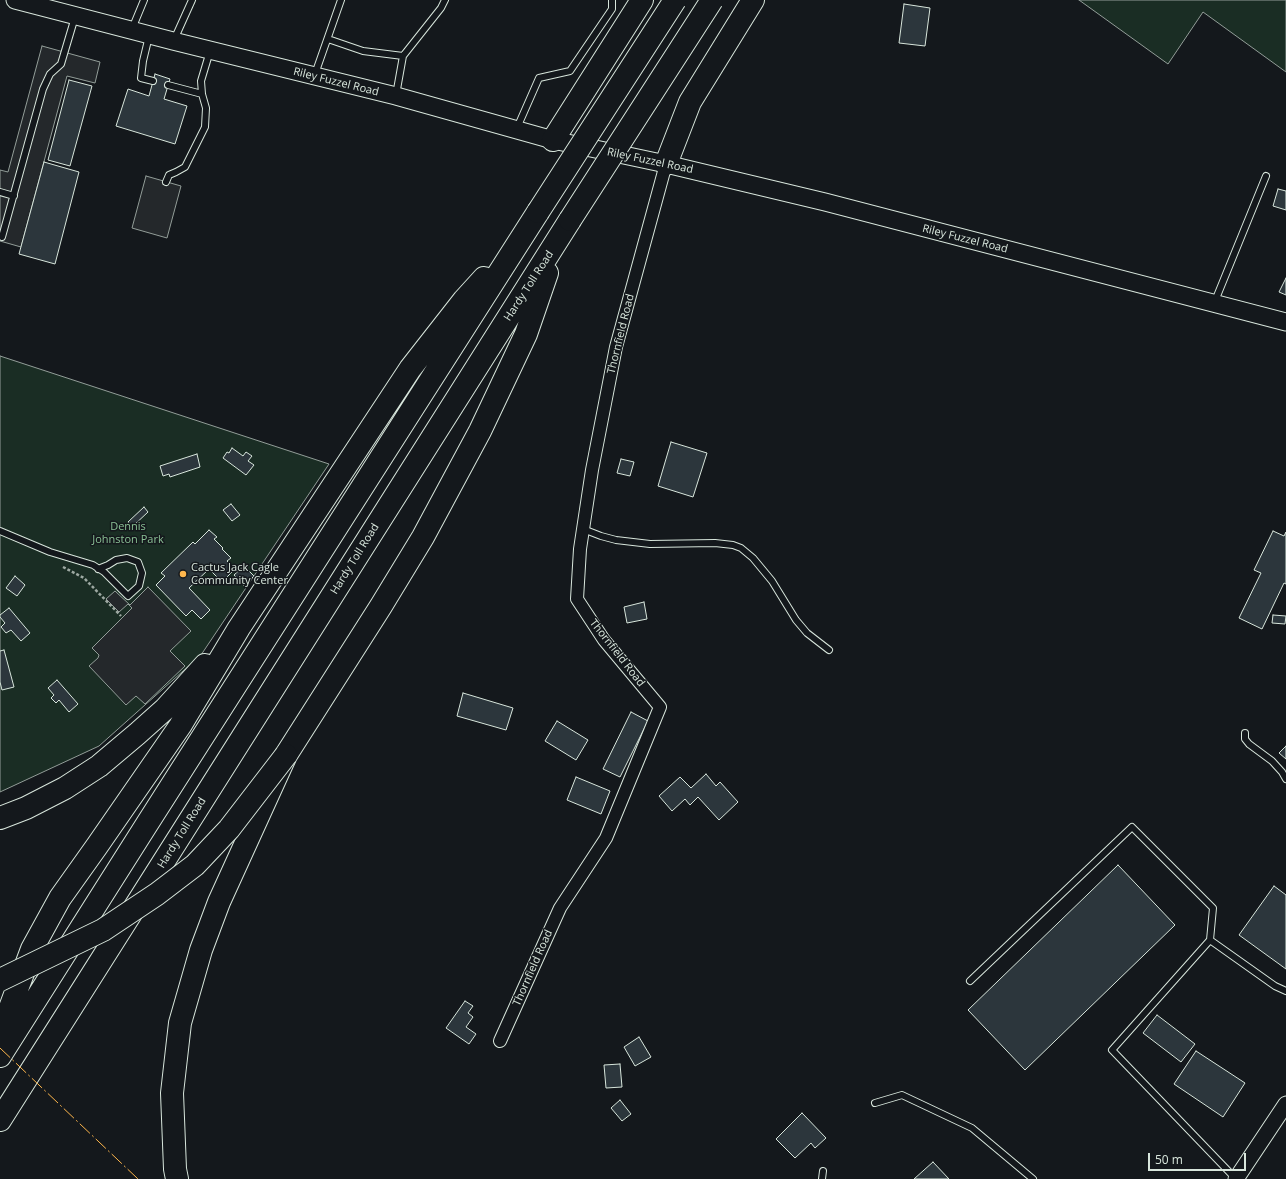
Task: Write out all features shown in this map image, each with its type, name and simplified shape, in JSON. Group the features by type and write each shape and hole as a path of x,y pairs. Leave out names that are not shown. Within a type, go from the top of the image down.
{"highway":[{"path":"553,140 642,0"},
{"path":"0,1056 538,212 675,0"},
{"name":"Hardy Toll Road","path":"0,1120 712,0"},
{"path":"666,164 690,102 753,0"},
{"path":"0,980 103,930 158,894 195,865 229,829 286,755 381,606 422,537 480,431 526,334 565,229"},
{"path":"0,1038 6,1016 32,949 60,898 98,846 180,726 239,628 410,369 464,300 519,242"},
{"path":"0,818 26,808 65,788 99,766 165,709 239,628"},
{"path":"177,1179 175,1169 172,1093 180,1023 201,950 219,902 286,755"}],"main road":[{"name":"Riley Fuzzel Road","path":"15,0 396,96 553,140 666,164 825,202 1286,322"}],"street":[{"name":"Thornfield Road","path":"500,1042 560,908 606,838 660,707 604,640 577,599 580,549 592,470 616,347 666,164"},
{"path":"1236,1179 1286,1104"}],"lane":[{"path":"131,30 144,0"},
{"path":"173,41 192,0"},
{"path":"315,76 341,0"},
{"path":"396,96 403,56 441,8 445,0"},
{"path":"516,130 539,78 570,71 612,9 612,0"},
{"path":"2,237 43,89 50,74 61,64 75,16"},
{"path":"149,35 141,78 153,81"},
{"path":"328,39 363,51 403,56"},
{"path":"166,182 169,175 185,167 205,127 206,108 202,94 201,80 210,50"},
{"path":"168,85 202,94"},
{"path":"1214,303 1266,176"},
{"path":"0,192 14,196"},
{"path":"583,529 616,540 650,544 715,543 733,545 741,548 753,558 772,581 793,616 803,629 829,650"},
{"path":"0,532 50,552 93,565 98,569 104,572 128,596 139,586 142,573 138,562 127,558 116,560 98,569"},
{"path":"1245,733 1245,739 1248,744 1272,761 1286,779"},
{"path":"970,981 1132,827 1213,908 1210,940 1112,1050 1236,1179"},
{"path":"1210,940 1275,986 1286,991"},
{"path":"875,1103 902,1095 972,1128 1033,1179"},
{"path":"822,1179 823,1171"}],"path":[{"path":"56,564 84,578 121,616"}],"green space":[{"path":"1079,0 1286,0 1286,72 1203,12 1168,64"},
{"name":"Dennis Johnston Park","path":"0,356 329,464 201,655 99,746 0,792"}],"shaded area":[{"path":"42,46 100,62 95,83 67,76 21,247 0,241 0,170 8,172"},
{"path":"146,176 181,186 167,238 132,228"},
{"path":"148,587 191,631 170,651 185,666 145,704 136,696 126,705 89,666 98,658 99,655 92,648 132,608 128,604 119,612 106,599 115,591 130,605"}],"building":[{"path":"904,4 930,8 925,46 899,43"},
{"path":"155,74 170,79 164,99 187,106 175,144 116,126 128,89 149,96"},
{"path":"69,80 92,86 70,166 48,160"},
{"path":"44,162 79,172 55,264 19,254"},
{"path":"1278,189 1286,191 1286,210 1273,206"},
{"path":"1286,278 1286,295 1279,292"},
{"path":"671,442 707,453 693,497 658,486"},
{"path":"232,448 243,456 246,452 252,456 248,461 254,465 246,475 223,458"},
{"path":"197,454 200,467 170,477 169,474 163,476 160,466"},
{"path":"621,459 634,462 630,476 617,473"},
{"path":"231,504 240,515 232,521 223,510"},
{"path":"144,507 148,512 132,527 128,522"},
{"name":"Cactus Jack Cagle Community Center","path":"209,530 217,537 214,539 231,558 227,561 235,569 222,582 209,569 189,588 210,610 201,619 192,610 186,616 156,585 165,576 161,573 193,542 195,544"},
{"path":"1273,531 1284,536 1286,532 1286,584 1284,583 1262,629 1239,618 1261,573 1254,570"},
{"path":"244,566 254,576 244,586 234,575"},
{"path":"15,576 25,585 17,596 6,588"},
{"path":"644,602 647,619 627,623 624,607"},
{"path":"9,608 30,633 21,641 11,630 6,633 1,627 5,623 0,615"},
{"path":"1273,615 1286,616 1285,624 1272,623"},
{"path":"4,650 14,687 2,690 0,682 0,651"},
{"path":"57,680 78,704 69,712 59,700 56,703 51,698 54,695 48,688"},
{"path":"463,693 513,708 506,730 457,716"},
{"path":"631,712 648,721 620,777 603,769"},
{"path":"557,721 588,740 576,760 545,741"},
{"path":"1286,746 1286,759 1279,753"},
{"path":"706,774 716,786 720,782 738,802 719,820 698,797 690,805 685,799 672,811 659,796 680,777 691,788"},
{"path":"576,777 610,791 601,814 567,800"},
{"path":"1118,865 1175,925 1025,1070 968,1010"},
{"path":"1274,886 1286,895 1286,969 1239,935"},
{"path":"465,1001 473,1006 468,1013 473,1017 466,1027 476,1034 469,1044 446,1028"},
{"path":"1157,1015 1195,1044 1181,1062 1143,1033"},
{"path":"639,1037 651,1057 635,1066 624,1047"},
{"path":"1196,1051 1245,1083 1223,1117 1174,1084"},
{"path":"620,1064 622,1087 606,1088 604,1065"},
{"path":"620,1100 631,1114 622,1121 611,1108"},
{"path":"802,1113 826,1138 815,1148 811,1143 795,1158 776,1139"},
{"path":"933,1162 949,1179 914,1179"}],"power":[{"path":"0,1048 138,1179"}],"place":[{"name":"Cactus Jack Cagle Community Center","path":"183,574"}]}
